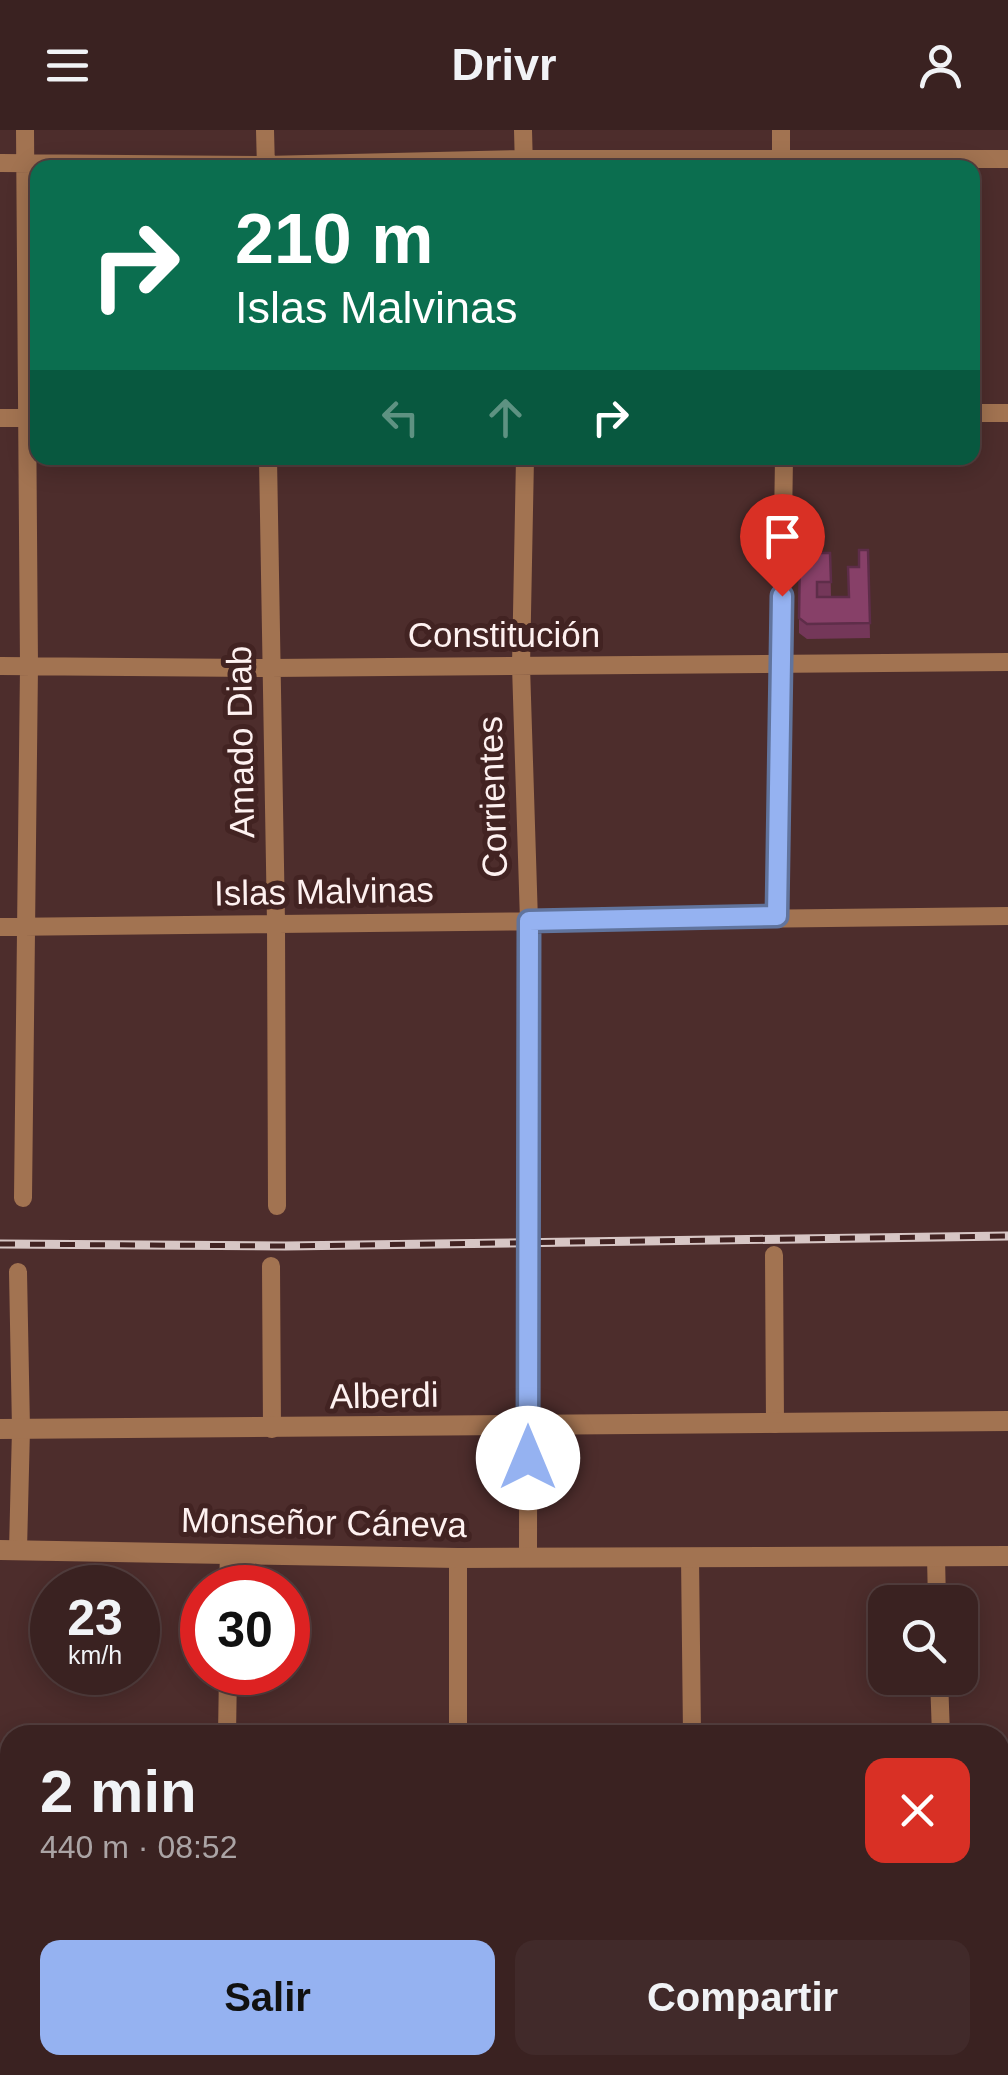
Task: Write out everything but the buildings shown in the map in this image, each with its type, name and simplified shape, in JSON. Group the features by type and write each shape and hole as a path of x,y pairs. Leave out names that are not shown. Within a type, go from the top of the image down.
{"street":[{"path":"25,130 30,333"},
{"path":"264,130 266,160"},
{"path":"523,130 524,160"},
{"path":"780,130 781,160"},
{"path":"932,160 1008,159"},
{"path":"0,163 30,162"},
{"path":"980,413 1008,413"},
{"path":"0,418 30,418"},
{"path":"23,1198 31,465"},
{"name":"Amado Diab","path":"268,465 277,1206"},
{"name":"Corrientes","path":"525,465 520,666 529,921 528,1555"},
{"path":"777,916 784,465"},
{"name":"Constitución","path":"0,666 270,668 1008,662"},
{"name":"Islas Malvinas","path":"0,927 1008,916"},
{"path":"774,1256 775,1424"},
{"path":"271,1266 272,1429"},
{"path":"9,1550 18,1272"},
{"name":"Alberdi","path":"10,1429 1008,1422"},
{"name":"Monseñor Cáneva","path":"9,1550 458,1558 1008,1556"},
{"path":"228,1554 228,1565"},
{"path":"936,1557 937,1585"},
{"path":"458,1558 458,1725"},
{"path":"690,1558 692,1725"},
{"path":"227,1725 228,1695"},
{"path":"939,1695 940,1725"}],"railway":[{"path":"0,1244 285,1246 1008,1236"}],"route":[{"path":"528,1458 529,921 777,916 782,596"}]}
